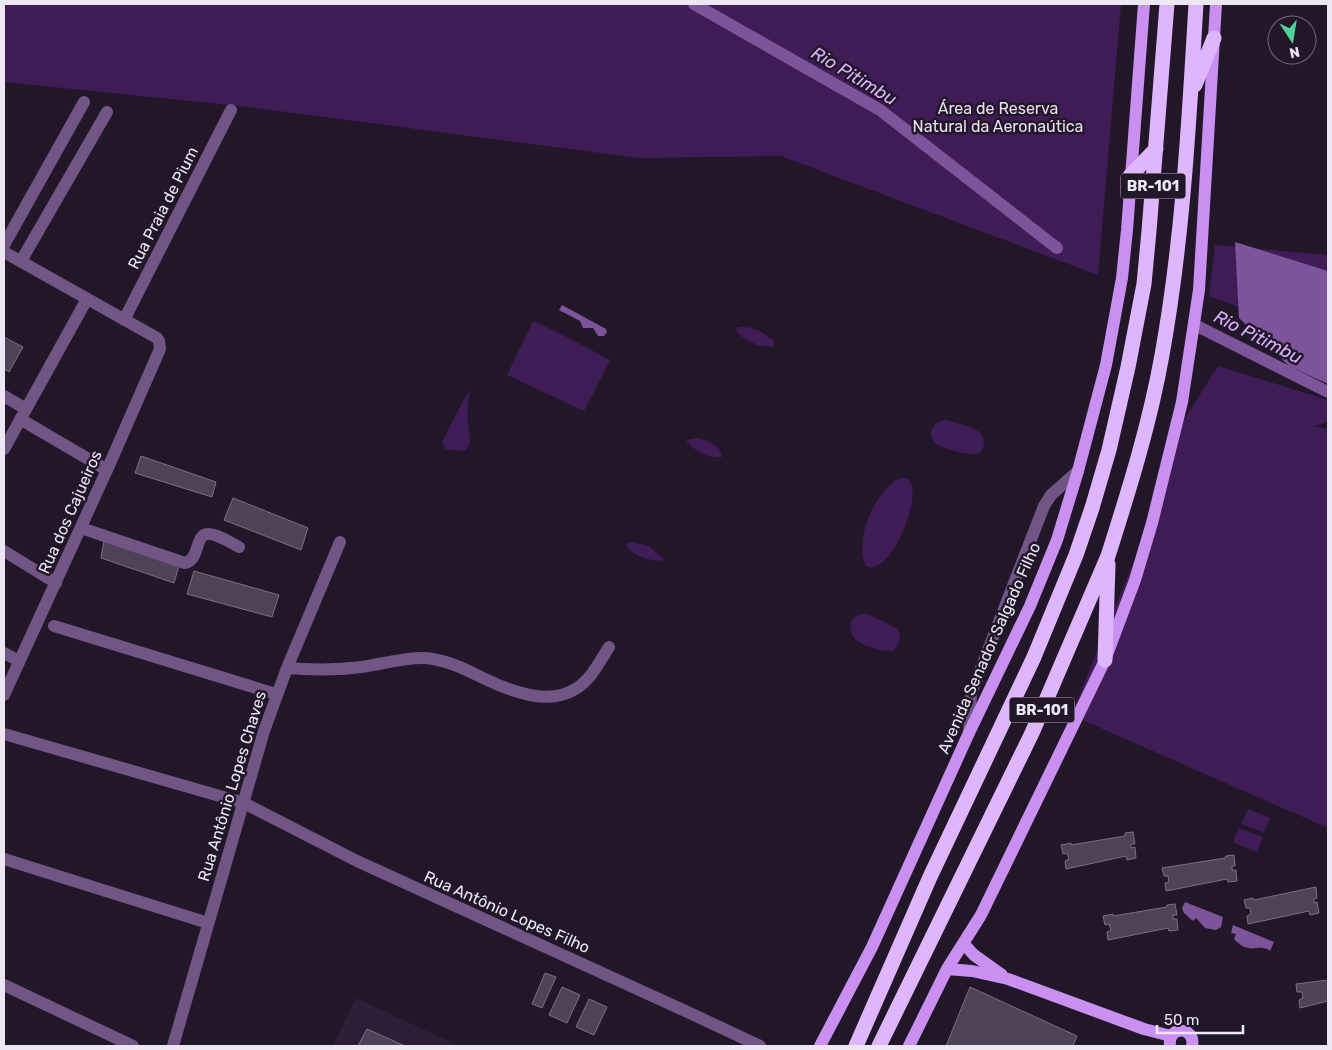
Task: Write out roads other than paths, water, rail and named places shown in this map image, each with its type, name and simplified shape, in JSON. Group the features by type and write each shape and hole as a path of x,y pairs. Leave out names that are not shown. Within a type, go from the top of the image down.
{"highway":[{"name":"BR-101","path":"856,1046 930,877 1034,657 1054,611 1092,508 1109,450 1144,284 1167,4"},
{"name":"BR-101","path":"879,1046 1032,733 1108,556 1131,481 1161,357 1174,275 1190,98 1196,4"},
{"path":"1190,98 1214,38"},
{"path":"1130,176 1156,149"},
{"path":"1105,660 1108,556"}],"main road":[{"name":"Avenida Senador Salgado Filho","path":"820,1046 872,947 968,735 1030,606 1057,540 1078,471 1106,365 1118,297 1127,230 1144,4"},
{"path":"909,1046 947,969 981,915 1105,660 1141,561 1182,402 1200,290 1216,4"},
{"path":"964,944 980,961 1008,979"},
{"path":"947,969 972,971 1008,979 1144,1029 1170,1042 1178,1031 1185,1031 1192,1037 1195,1045"}],"street":[{"path":"4,245 84,102"},
{"name":"Rua Praia de Pium","path":"124,320 231,110"},
{"path":"21,261 107,112"},
{"path":"4,252 124,320"},
{"path":"4,449 87,299"},
{"name":"Rua dos Cajueiros","path":"4,695 81,528 160,349 157,338 124,320"},
{"path":"4,396 23,414 107,470"},
{"path":"968,735 971,694 1044,506 1051,495 1078,471"},
{"path":"81,528 185,563 194,557 200,538 205,534 211,534 239,546"},
{"name":"Rua Antônio Lopes Chaves","path":"173,1046 276,694 340,542"},
{"path":"4,551 56,583"},
{"path":"54,626 276,694"},
{"path":"287,668 344,669 415,658 429,658 458,666 498,685 538,696 552,697 563,695 577,688 593,672 610,647"},
{"path":"4,653 19,661"},
{"name":"Rua Antônio Lopes Filho","path":"4,734 244,803 357,861 760,1046"},
{"path":"4,859 208,923"},
{"path":"4,985 133,1046"}],"waterway":[{"name":"Rio Pitimbu","path":"694,4 880,110 1057,248"},
{"name":"Rio Pitimbu","path":"1199,327 1328,392"}],"park label":[{"name":"Área de Reserva Natural da Aeronaútica","path":"998,117"}]}
